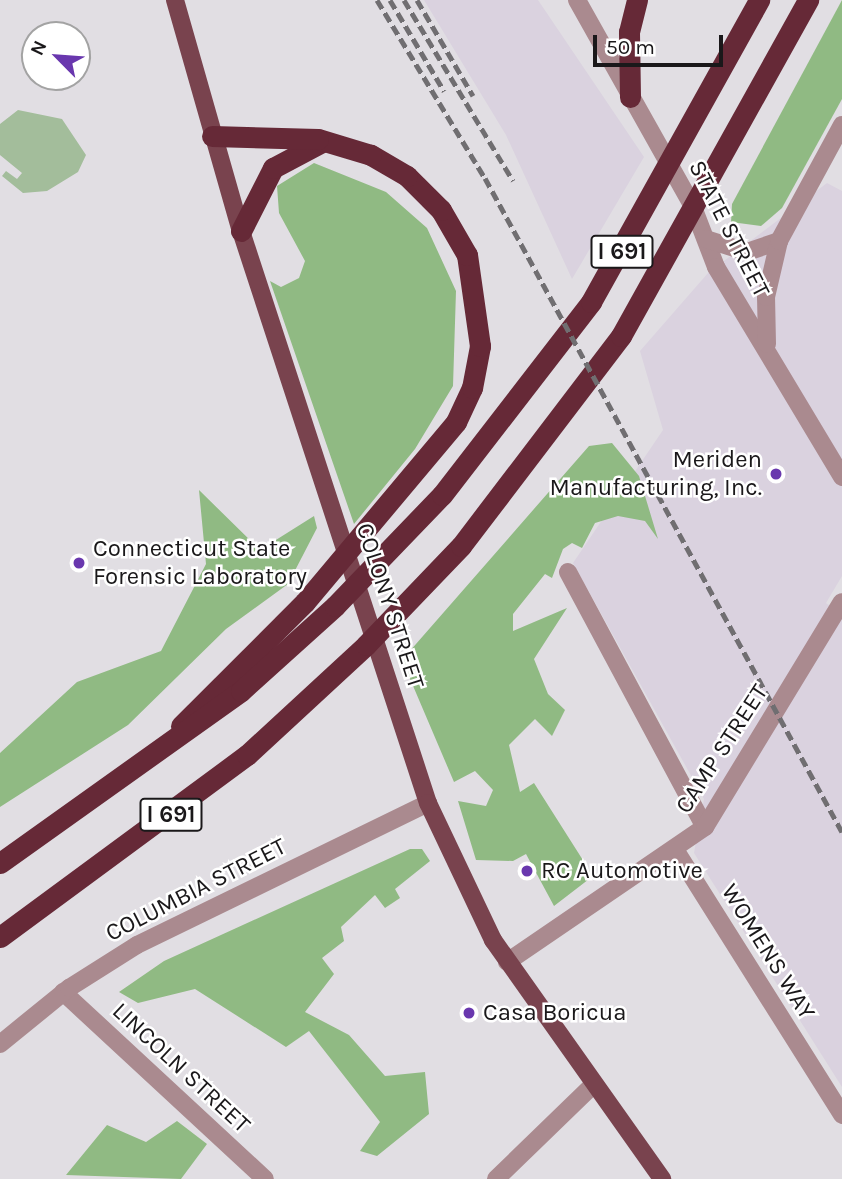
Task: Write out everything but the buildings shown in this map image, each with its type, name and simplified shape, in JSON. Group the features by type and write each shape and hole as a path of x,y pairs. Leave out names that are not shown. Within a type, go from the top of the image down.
{"highway":[{"path":"630,97 629,32 637,0"},
{"name":"I 691","path":"0,863 166,748 313,627 404,536 528,390 612,269 759,0"},
{"name":"I 691","path":"0,937 185,805 331,679 422,589 552,434 639,308 808,0"},
{"path":"166,748 198,705 305,602 392,500 467,402 479,355 476,288 460,240 422,190 377,158 327,141 277,134 212,136"},
{"path":"241,231 273,168 299,150 327,141"}],"main road":[{"name":"COLONY STREET","path":"175,0 241,231 428,803 507,962 662,1179"}],"street":[{"name":"STATE STREET","path":"577,0 706,239 733,297 767,344 842,477"},
{"path":"767,344 766,297 779,241 842,125"},
{"path":"706,239 747,252 779,241"},
{"path":"568,572 705,827"},
{"name":"CAMP STREET","path":"507,962 676,851 705,827 801,671 836,620 842,603"},
{"name":"COLUMBIA STREET","path":"0,1044 63,992 174,925 428,803"},
{"name":"WOMENS WAY","path":"676,851 842,1115"},
{"name":"LINCOLN STREET","path":"63,992 265,1179"},
{"path":"496,1179 593,1085"}],"shaded area":[{"path":"424,0 538,0 644,157 572,279 506,135"},
{"path":"827,183 842,191 842,576 826,603 842,615 842,1087 694,853 704,799 573,563 663,430 640,351 708,273"}],"green space":[{"path":"842,0 842,99 782,208 761,226 731,222 732,204"},
{"path":"18,110 62,119 86,155 78,172 47,191 23,193 2,176 6,171 17,179 22,173 0,155 0,124"},
{"path":"314,163 386,192 427,228 456,291 453,386 415,449 354,524 270,281 281,287 299,278 305,261 279,213 277,186"},
{"path":"612,443 639,476 658,539 645,521 618,516 595,523 582,548 572,543 563,549 552,578 545,574 513,614 513,631 567,608 534,659 548,694 565,710 552,736 535,719 509,745 520,792 534,783 593,876 554,906 526,854 513,861 476,860 458,801 486,806 493,790 475,771 454,782 402,660 589,446"},
{"path":"199,490 260,550 314,516 317,528 288,584 226,629 128,725 0,807 0,753 77,682 161,651 206,564"},
{"path":"410,849 422,849 430,861 395,889 400,898 385,908 375,895 341,927 344,941 322,958 334,974 305,1012 349,1035 385,1076 425,1072 429,1114 377,1156 360,1151 380,1122 309,1031 286,1047 195,989 138,1003 119,992 164,961"},
{"path":"177,1121 207,1144 181,1179 66,1175 107,1125 146,1142"}],"railway":[{"path":"377,0 485,178 842,832"},
{"path":"390,0 444,91"},
{"path":"404,0 513,181"},
{"path":"417,0 473,96"}],"place":[{"name":"Meriden Manufacturing, Inc.","path":"776,474"},
{"name":"Connecticut State Forensic Laboratory","path":"79,563"},
{"name":"RC Automotive","path":"527,871"},
{"name":"Casa Boricua","path":"469,1013"}]}
